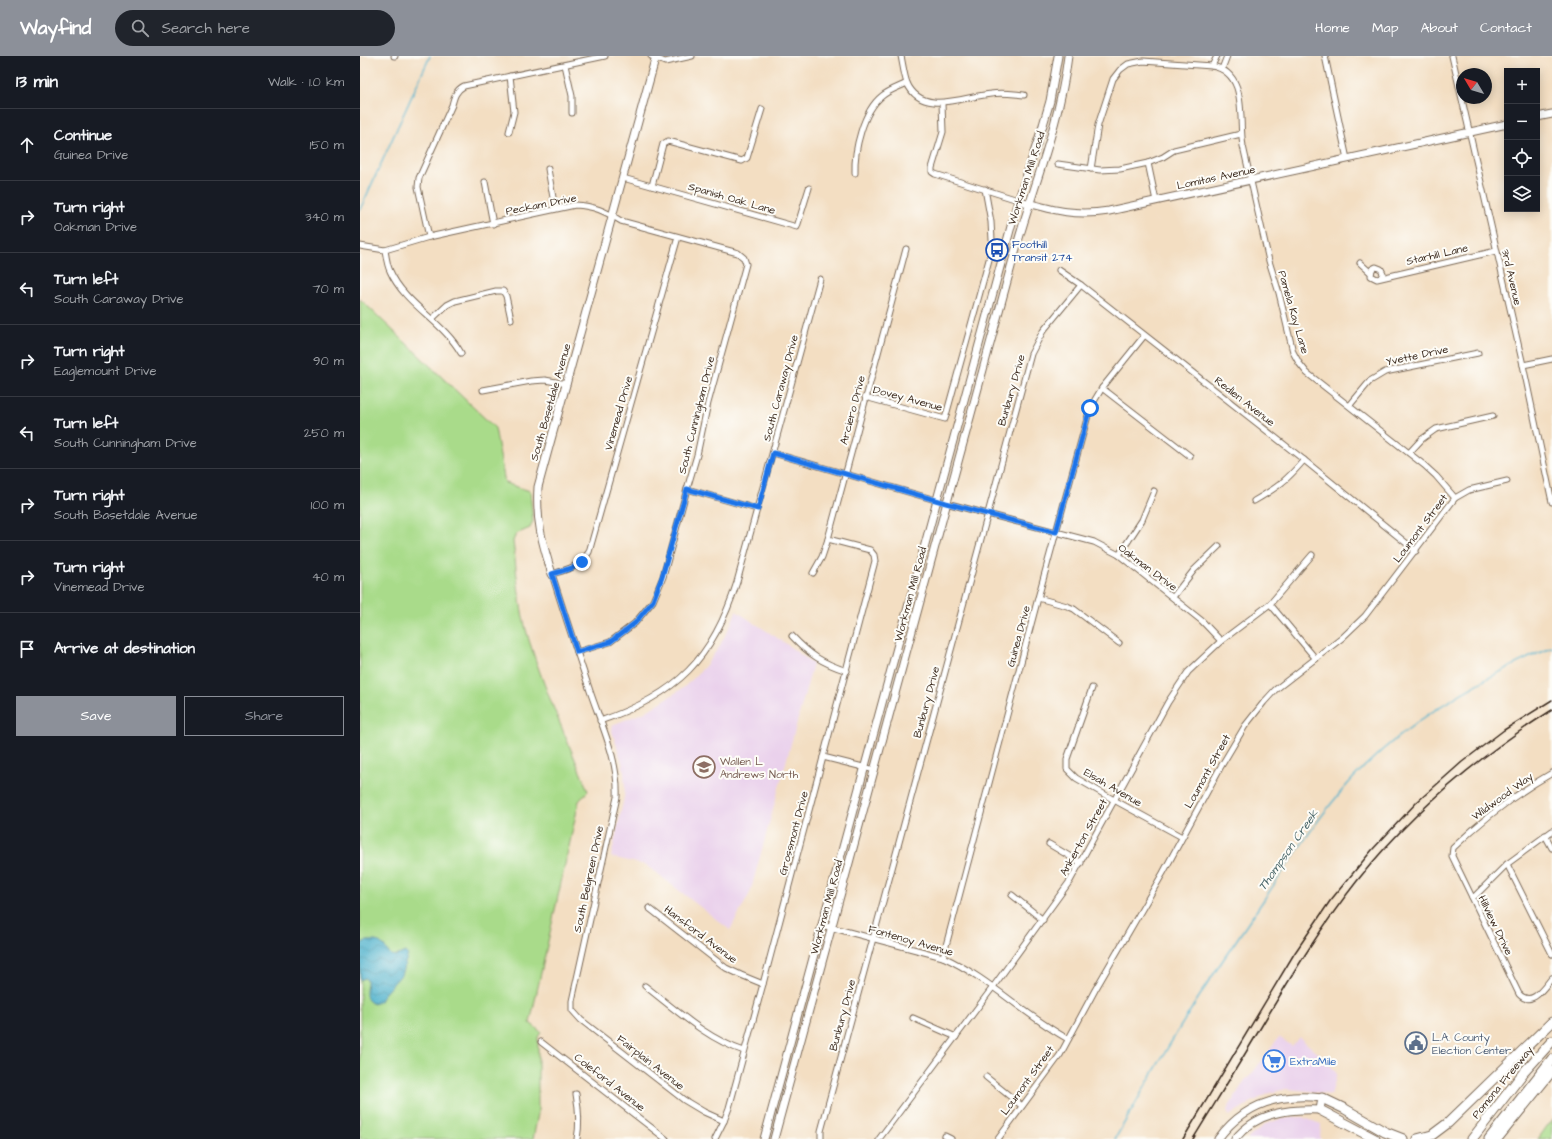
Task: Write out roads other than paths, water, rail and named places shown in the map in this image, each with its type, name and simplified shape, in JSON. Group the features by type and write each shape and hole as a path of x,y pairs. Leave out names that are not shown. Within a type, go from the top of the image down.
{"highway":[{"path":"1417,1139 1432,1134 1448,1123 1552,1022"},
{"name":"Pomona Freeway","path":"1472,1139 1524,1072 1552,1041"},
{"path":"1488,1139 1552,1059"},
{"path":"1497,1139 1552,1071"},
{"path":"1322,1098 1345,1109 1385,1132 1403,1139"},
{"path":"1320,1110 1376,1139"}],"main road":[{"name":"Workman Mill Road","path":"764,1139 1018,200 1048,107 1058,56"},
{"name":"Workman Mill Road","path":"774,1139 1028,203 1052,134 1063,91 1068,56"},
{"name":"South Basetdale Avenue","path":"552,574 538,524 538,487 623,178 654,57"},
{"path":"1540,116 1552,114"},
{"name":"Lomitas Avenue","path":"1018,200 1067,213 1085,214 1109,211 1504,125"},
{"path":"1218,1139 1232,1122 1244,1113 1272,1100 1292,1096 1322,1098 1320,1110 1296,1109 1276,1112 1254,1121 1241,1131 1235,1139"}],"street":[{"path":"429,237 418,188 419,178 452,105 454,96 459,88 605,56"},
{"path":"654,57 665,62 692,56"},
{"path":"901,56 907,83 912,91 925,101 942,103 991,94 1024,95"},
{"path":"1212,66 1217,56"},
{"path":"1091,169 1098,125 1113,79 1120,70 1134,62 1143,60 1212,66 1222,69 1227,56"},
{"path":"1325,56 1347,159"},
{"name":"3rd Avenue","path":"1452,56 1523,366 1552,502"},
{"path":"565,65 572,96 572,113"},
{"name":"Pamela Kay Lane","path":"1222,69 1233,77 1239,95 1241,109 1241,134 1269,261 1279,293 1293,352 1299,363 1307,372 1409,453 1436,476 1455,498"},
{"path":"509,132 514,112 510,76"},
{"path":"855,173 854,160 867,115 882,96 907,83"},
{"name":"Lomitas Avenue","path":"942,103 943,132 932,172 1018,200"},
{"path":"652,186 663,144 668,141 742,161 747,158 762,109"},
{"path":"1058,164 1091,169 1111,170 1148,163 1163,157 1174,150 1241,134"},
{"path":"1148,163 1156,201"},
{"path":"548,169 556,209"},
{"name":"Spanish Oak Lane","path":"623,178 797,227 809,188"},
{"path":"485,182 493,224"},
{"name":"Dovey Avenue","path":"865,397 945,419 990,256 992,240 991,222 985,189"},
{"name":"Peckam Drive","path":"360,246 385,250 429,237 575,205 605,211 621,220 738,253 744,258"},
{"name":"Vinemead Drive","path":"552,574 572,568 582,562 589,552 678,237"},
{"name":"Arciero Drive","path":"813,573 822,557 828,539 906,249"},
{"path":"385,250 389,270 396,283 403,292 455,342 461,353"},
{"name":"Starhill Lane","path":"1381,277 1496,251"},
{"name":"South Cunningham Drive","path":"577,652 610,642 635,623 653,601 662,577 687,489 708,403 746,264 744,258"},
{"path":"1360,263 1374,279 1381,277 1383,273 1379,267 1372,269 1370,273"},
{"name":"Redlen Avenue","path":"1059,270 1081,285 1144,336 1304,460 1416,551"},
{"name":"South Caraway Drive","path":"600,721 640,705 677,681 691,669 706,652 720,629 731,602 758,509 820,279"},
{"name":"Bunbury Drive","path":"821,1139 821,1131 872,939 1031,354 1043,331 1081,285"},
{"path":"432,319 446,305 455,301 496,290 503,291 506,296 511,319"},
{"name":"Guinea Drive","path":"943,957 1090,408 1102,388 1144,336"},
{"name":"Yvette Drive","path":"1350,405 1370,381 1385,372 1478,353"},
{"path":"1523,366 1552,359"},
{"path":"483,390 531,381 545,380 567,384"},
{"path":"1102,388 1190,456"},
{"path":"1409,453 1422,439 1436,429 1493,416"},
{"name":"Oakman Drive","path":"773,453 946,503 1094,542 1119,555 1202,621 1221,642"},
{"path":"1254,501 1278,487 1289,478 1304,460"},
{"name":"Loumont Street","path":"998,1139 1050,1068 1068,1039 1232,746 1245,726 1275,690 1342,638 1365,616 1455,498 1469,490 1507,481"},
{"path":"687,489 758,509"},
{"path":"1119,555 1142,520 1154,490"},
{"name":"Grossmont Drive","path":"715,1139 724,1121 763,984 875,561 874,555 870,550 828,539"},
{"path":"1172,597 1194,570 1219,546"},
{"name":"Ankerton Street","path":"879,1139 1043,920 1070,881 1168,702 1188,672 1221,642 1270,604 1312,555"},
{"name":"South Basetdale Avenue","path":"552,574 610,753"},
{"path":"1038,598 1074,609 1119,643"},
{"path":"1270,604 1316,659"},
{"path":"792,636 805,650 816,658 829,665 847,671"},
{"name":"Elsah Avenue","path":"1092,688 1067,759 1067,769 1076,778 1182,837"},
{"name":"South Belgreen Drive","path":"572,1010 572,1001 617,797 616,774 610,753"},
{"path":"823,757 875,770"},
{"name":"Wildwood Way","path":"1452,856 1453,848 1494,811 1552,773"},
{"path":"1472,897 1475,896 1507,864 1552,830"},
{"path":"1545,835 1552,848"},
{"path":"1049,844 1081,863"},
{"name":"Hillview Drive","path":"1452,856 1519,994 1527,1000 1535,996 1552,978"},
{"path":"1507,864 1552,954"},
{"path":"1012,895 1043,920"},
{"name":"Hansford Avenue","path":"649,908 726,968 763,984"},
{"name":"Fontenoy Avenue","path":"822,925 943,957 961,965 1040,1022 1068,1039"},
{"path":"646,986 710,1035 724,1043 744,1051"},
{"name":"Fairplain Avenue","path":"572,1010 581,1020 684,1100 704,1112 724,1121"},
{"path":"913,1018 956,1037"},
{"name":"Coleford Avenue","path":"541,1042 666,1139"},
{"path":"986,1077 1022,1106"},
{"path":"576,1094 580,1121 577,1139"}],"water":[{"path":"363,942 380,942 391,955 396,956 405,952 408,955 401,975 384,994 380,1001 374,1004 368,1000 367,997 367,980 365,978 360,980 360,947"}],"waterway":[{"path":"360,210 430,56"},
{"name":"Thompson Creek","path":"1115,1139 1178,1030 1217,969 1289,862 1337,796 1385,747 1430,713 1477,684 1552,647"}],"railway":[{"path":"1183,1139 1294,954 1330,901 1372,850 1417,802 1462,762 1504,730 1552,700"},
{"path":"1193,1139 1288,982 1333,914 1357,881 1400,832 1447,787 1472,766 1552,710"}],"place":[{"name":"Foothill Transit 274","path":"997,250"},
{"name":"Wallen L Andrews North","path":"704,767"},
{"name":"L.A. County Election Center","path":"1416,1043"},
{"name":"ExtraMile","path":"1274,1061"}]}
